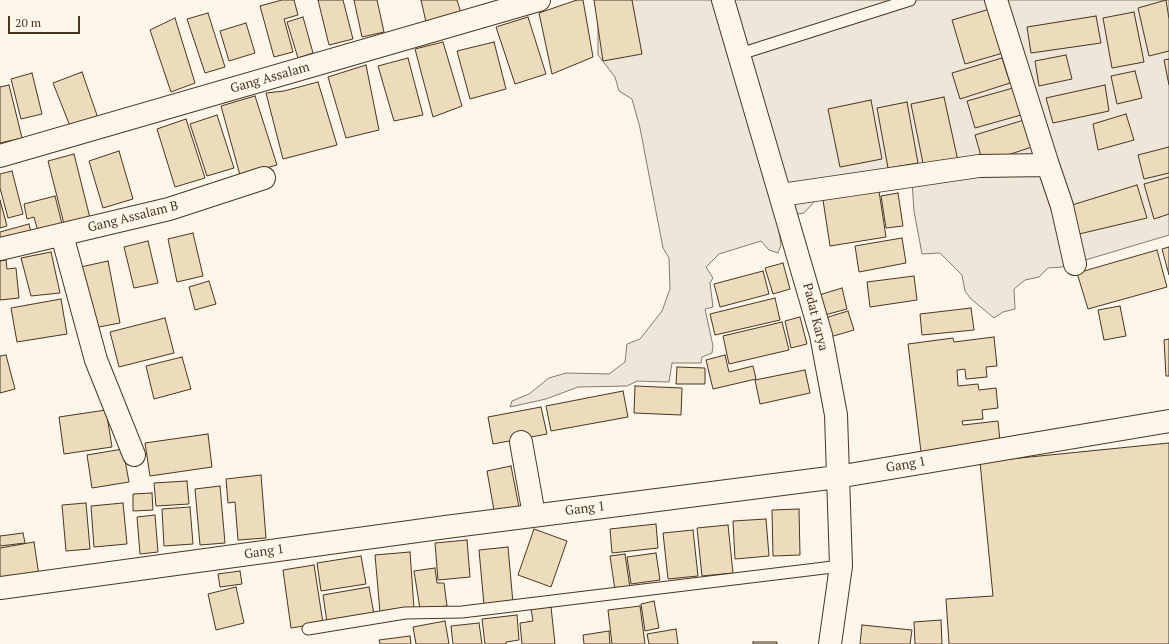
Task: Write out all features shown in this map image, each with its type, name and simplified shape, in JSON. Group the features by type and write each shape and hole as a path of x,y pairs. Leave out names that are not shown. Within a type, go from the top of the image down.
{"street":[{"name":"Gang Assalam","path":"0,156 539,0"},
{"name":"Padat Karya","path":"723,0 821,335 836,415 841,566 830,644"},
{"path":"996,0 1062,206 1076,264"},
{"path":"781,195 979,166 1048,165"},
{"name":"Gang Assalam B","path":"0,249 169,209 264,178"},
{"path":"62,235 96,360 134,455"},
{"name":"Gang 1","path":"0,588 534,515 837,477 1169,421"},
{"path":"520,442 534,515"}],"lane":[{"path":"740,54 910,0"},
{"path":"308,629 405,613 462,612 841,566"}],"shaded area":[{"path":"616,0 1169,0 1169,235 1062,267 1048,268 1039,277 1025,280 1014,289 1015,309 1003,312 994,318 971,299 965,291 962,275 940,253 922,254 914,211 912,182 818,198 804,213 791,215 778,224 781,245 778,253 769,250 761,241 719,254 706,267 713,278 710,283 713,307 705,309 713,346 712,353 702,357 701,363 672,363 669,382 637,381 627,386 578,387 546,399 510,407 512,401 529,394 549,378 566,373 609,374 625,362 627,344 640,339 662,311 670,289 669,258 663,248 640,128 632,99 619,91 615,77 598,55 600,6"}],"building":[{"path":"282,0 294,0 298,15 284,19 293,52 274,57 260,6"},
{"path":"318,0 343,0 353,39 329,45"},
{"path":"354,0 377,0 384,32 362,37"},
{"path":"421,0 457,0 461,13 426,22"},
{"path":"577,0 583,0 593,57 552,74 539,13"},
{"path":"594,0 632,0 642,54 603,61"},
{"path":"1166,0 1169,19 1169,51 1149,56 1138,8"},
{"path":"990,9 1003,53 965,64 952,20"},
{"path":"1134,12 1144,62 1112,68 1103,18"},
{"path":"208,13 225,67 205,73 187,19"},
{"path":"1096,16 1101,43 1031,53 1027,27"},
{"path":"303,17 313,53 298,58 287,22"},
{"path":"528,17 546,74 515,84 496,27"},
{"path":"175,18 195,83 171,92 150,30"},
{"path":"246,23 255,53 229,61 220,31"},
{"path":"443,42 462,106 433,117 415,49"},
{"path":"494,42 506,89 470,99 457,51"},
{"path":"1066,55 1072,79 1039,86 1035,61"},
{"path":"408,58 423,115 394,121 378,66"},
{"path":"1002,58 1010,83 960,99 952,73"},
{"path":"1169,59 1169,85 1164,60"},
{"path":"366,65 379,130 346,138 328,77"},
{"path":"1135,71 1142,98 1117,104 1111,76"},
{"path":"82,72 98,118 70,126 53,83"},
{"path":"32,73 42,114 21,119 11,79"},
{"path":"318,82 337,145 283,159 266,93 284,91"},
{"path":"9,85 22,138 0,143 0,87"},
{"path":"1105,85 1109,111 1053,123 1046,98"},
{"path":"1013,88 1021,115 975,128 967,101"},
{"path":"255,96 277,165 240,175 221,106"},
{"path":"944,97 958,161 924,168 911,104"},
{"path":"871,100 882,159 840,167 828,109"},
{"path":"907,102 918,163 888,168 877,108"},
{"path":"1126,114 1134,140 1098,150 1093,124"},
{"path":"217,115 234,168 207,176 190,124"},
{"path":"186,119 205,178 175,187 157,129"},
{"path":"1024,120 1032,147 983,163 975,135"},
{"path":"1169,147 1169,173 1144,179 1138,155"},
{"path":"119,151 133,199 103,208 89,161"},
{"path":"74,154 91,222 65,228 48,161"},
{"path":"12,171 23,214 8,218 0,188 0,174"},
{"path":"1169,177 1169,214 1154,219 1144,184"},
{"path":"1137,185 1147,218 1079,234 1072,205"},
{"path":"879,191 886,237 830,246 823,200"},
{"path":"898,193 903,226 886,228 881,196"},
{"path":"55,196 64,232 40,239 34,217 27,219 24,204"},
{"path":"0,200 7,226 0,228"},
{"path":"29,224 32,236 0,245 0,232"},
{"path":"193,233 203,276 177,282 168,239"},
{"path":"902,238 906,263 859,272 855,246"},
{"path":"148,241 158,283 134,288 124,247"},
{"path":"1169,247 1169,275 1162,249"},
{"path":"1157,250 1167,287 1088,309 1077,273"},
{"path":"51,252 60,293 31,296 21,258"},
{"path":"6,260 7,269 16,268 19,298 0,300 0,261"},
{"path":"108,261 120,323 88,329 76,268"},
{"path":"783,263 790,289 773,294 765,268"},
{"path":"763,271 769,294 720,307 714,284"},
{"path":"914,276 917,300 870,307 867,282"},
{"path":"209,281 216,304 195,310 189,287"},
{"path":"842,288 847,309 821,316 816,296"},
{"path":"775,298 780,320 715,335 710,314"},
{"path":"61,299 67,334 17,342 11,308"},
{"path":"1120,306 1126,336 1104,340 1098,310"},
{"path":"971,308 974,330 922,335 920,314"},
{"path":"848,311 854,330 830,337 825,318"},
{"path":"800,317 807,344 791,348 785,321"},
{"path":"165,318 174,353 119,367 110,332"},
{"path":"782,322 789,350 729,364 723,336"},
{"path":"994,337 997,366 986,367 987,377 966,379 965,369 957,370 958,386 978,384 979,390 996,388 998,408 982,410 983,419 962,421 963,425 998,421 1000,441 921,452 908,344 953,338 954,342"},
{"path":"1169,339 1169,376 1166,376 1164,340"},
{"path":"6,355 15,389 0,393 0,356"},
{"path":"725,355 729,372 753,366 756,379 713,389 706,360"},
{"path":"182,357 191,389 154,399 146,366"},
{"path":"677,367 705,368 705,384 676,384"},
{"path":"805,370 810,393 760,404 755,380"},
{"path":"635,386 682,388 681,415 634,413"},
{"path":"623,391 628,417 551,431 546,406"},
{"path":"541,407 547,434 493,444 488,417"},
{"path":"106,410 112,447 64,454 59,417"},
{"path":"208,434 212,467 150,476 145,443"},
{"path":"1169,443 1169,644 949,644 946,599 993,596 980,462"},
{"path":"123,449 129,482 92,488 87,455"},
{"path":"511,466 520,512 495,516 487,471"},
{"path":"261,475 266,538 238,540 235,502 228,503 226,479"},
{"path":"187,481 189,504 156,506 154,483"},
{"path":"220,486 225,543 200,545 195,489"},
{"path":"152,493 153,510 133,511 133,494"},
{"path":"86,503 90,549 66,551 62,505"},
{"path":"123,503 127,544 94,547 91,506"},
{"path":"190,507 193,544 164,546 162,509"},
{"path":"799,509 800,555 773,556 772,510"},
{"path":"155,515 158,552 140,554 137,517"},
{"path":"766,519 769,556 735,559 733,521"},
{"path":"656,524 658,548 612,553 610,529"},
{"path":"728,525 733,573 702,576 697,528"},
{"path":"534,529 567,541 551,587 518,575"},
{"path":"693,530 698,576 668,579 663,533"},
{"path":"23,533 25,543 0,546 0,536"},
{"path":"467,540 470,577 438,580 435,543"},
{"path":"34,542 39,576 0,582 0,548"},
{"path":"508,547 513,603 484,605 479,550"},
{"path":"410,552 414,609 380,612 375,555"},
{"path":"656,553 660,580 631,584 627,557"},
{"path":"625,554 630,588 615,590 610,556"},
{"path":"361,556 366,584 321,591 317,563"},
{"path":"314,565 323,623 291,628 283,570"},
{"path":"435,568 437,583 444,583 447,606 420,609 414,571"},
{"path":"240,571 242,584 220,587 218,574"},
{"path":"236,587 244,623 216,630 208,594"},
{"path":"369,587 374,614 327,622 323,595"},
{"path":"654,601 659,628 645,631 641,604"},
{"path":"640,606 645,644 612,644 608,610"},
{"path":"551,607 555,644 522,644 520,623 533,621 531,609"},
{"path":"517,615 519,640 506,642 506,644 485,644 482,619"},
{"path":"941,620 942,644 915,644 914,622"},
{"path":"445,621 449,644 416,644 413,627"},
{"path":"479,623 482,644 453,644 451,626"},
{"path":"862,625 912,630 910,644 860,644"},
{"path":"676,629 678,644 649,644 647,634"},
{"path":"609,631 610,644 584,644 583,635"},
{"path":"410,636 411,644 380,644 379,640"},
{"path":"753,642 777,642 777,644 753,644"}]}
